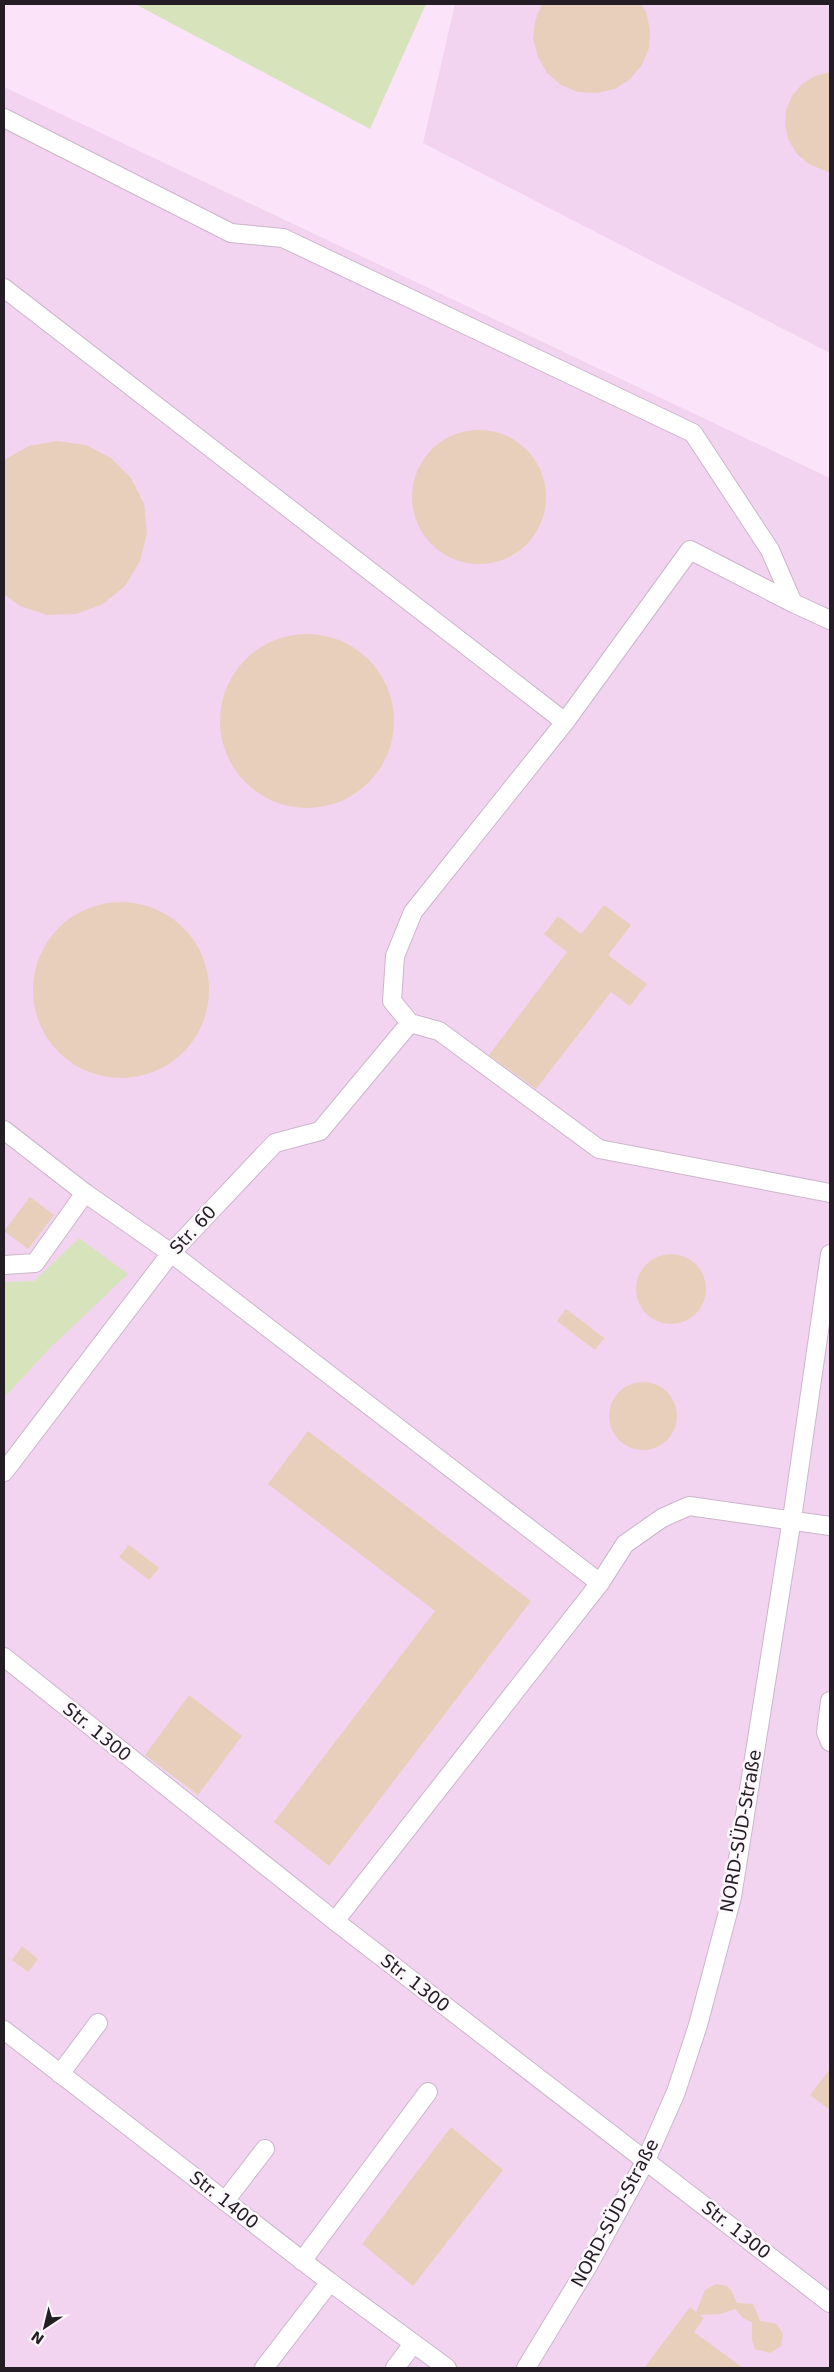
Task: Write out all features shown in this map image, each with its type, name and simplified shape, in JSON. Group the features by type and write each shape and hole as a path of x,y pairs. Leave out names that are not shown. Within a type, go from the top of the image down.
{"lane":[{"path":"4,118 232,234 283,238 693,433 770,550 793,603"},
{"path":"4,288 565,722"},
{"path":"830,620 690,550 565,722 413,912 395,956 392,1001 410,1023 439,1031 599,1150 830,1193"},
{"name":"Str. 60","path":"4,1472 171,1253 275,1142 320,1131 410,1023"},
{"path":"4,1130 85,1193 171,1253 600,1583"},
{"path":"4,1265 35,1263 85,1193"},
{"name":"NORD-SÜD-Straße","path":"526,2368 589,2264 646,2160 676,2092 698,2025 732,1897 830,1254"},
{"path":"335,1921 600,1583 625,1544 662,1518 689,1506 830,1526"},
{"name":"Str. 1300","path":"4,1657 335,1921 830,2303"},
{"path":"830,1702 826,1732 830,1742"},
{"path":"60,2074 98,2023"},
{"name":"Str. 1400","path":"4,2030 302,2261 446,2368"},
{"path":"302,2261 428,2092"},
{"path":"225,2201 264,2149"},
{"path":"264,2368 330,2282"},
{"path":"395,2368 413,2344"}],"shaded area":[{"path":"455,4 830,4 830,353 423,143"},
{"path":"4,87 830,478 830,2368 4,2368 4,1398 50,1348 79,1238 34,1281 4,1282"}],"green space":[{"path":"135,4 426,4 370,129"},
{"path":"79,1238 128,1274 50,1348 4,1398 4,1282 34,1281"}],"building":[{"path":"542,4 641,4 646,12 650,30 649,48 642,65 630,79 615,89 597,93 578,92 561,85 547,73 538,57 533,39 535,21"},
{"path":"830,72 830,173 809,164 797,154 789,141 785,126 786,110 792,96 802,84 815,76"},
{"path":"479,430 504,435 526,450 541,472 546,497 541,522 526,544 504,559 479,564 454,559 432,544 417,522 412,497 417,472 432,450 454,435"},
{"path":"57,441 86,445 111,458 131,478 144,504 147,533 140,561 125,586 103,604 76,614 47,615 20,606 4,594 4,460 29,446"},
{"path":"307,634 324,636 340,641 362,654 374,666 390,696 394,721 392,738 387,754 374,776 362,788 332,804 307,808 290,806 274,801 252,788 240,776 224,746 220,721 222,704 227,688 240,666 252,654 282,638"},
{"path":"130,902 155,908 163,912 189,934 203,956 208,973 208,1007 203,1024 189,1046 177,1058 155,1072 138,1077 112,1078 87,1072 79,1068 53,1046 39,1024 34,1007 33,981 39,956 43,948 65,922 87,908 104,903"},
{"path":"604,905 631,925 608,955 647,984 630,1006 611,992 536,1089 489,1055 567,952 544,934 558,916 581,934"},
{"path":"30,1197 54,1215 28,1249 4,1231"},
{"path":"671,1254 684,1257 696,1264 703,1276 706,1289 703,1302 696,1314 684,1321 671,1324 658,1321 646,1314 639,1302 636,1289 639,1276 646,1264 658,1257"},
{"path":"566,1309 604,1338 595,1350 557,1321"},
{"path":"643,1382 656,1385 667,1392 674,1403 677,1416 674,1429 667,1440 656,1447 643,1450 630,1447 619,1440 612,1429 609,1416 612,1403 619,1392 630,1385"},
{"path":"308,1431 531,1601 329,1866 274,1822 435,1611 268,1484"},
{"path":"129,1545 159,1568 149,1580 119,1557"},
{"path":"189,1695 242,1736 198,1795 145,1755"},
{"path":"22,1946 38,1959 28,1972 12,1960"},
{"path":"830,2069 830,2110 810,2095"},
{"path":"451,2127 503,2170 413,2286 362,2244"},
{"path":"716,2284 727,2286 737,2303 753,2304 760,2321 777,2324 783,2334 781,2346 770,2353 755,2349 752,2340 752,2322 743,2318 735,2309 721,2314 699,2315 704,2318 694,2332 743,2368 644,2368 690,2307 696,2312 705,2290"}]}
